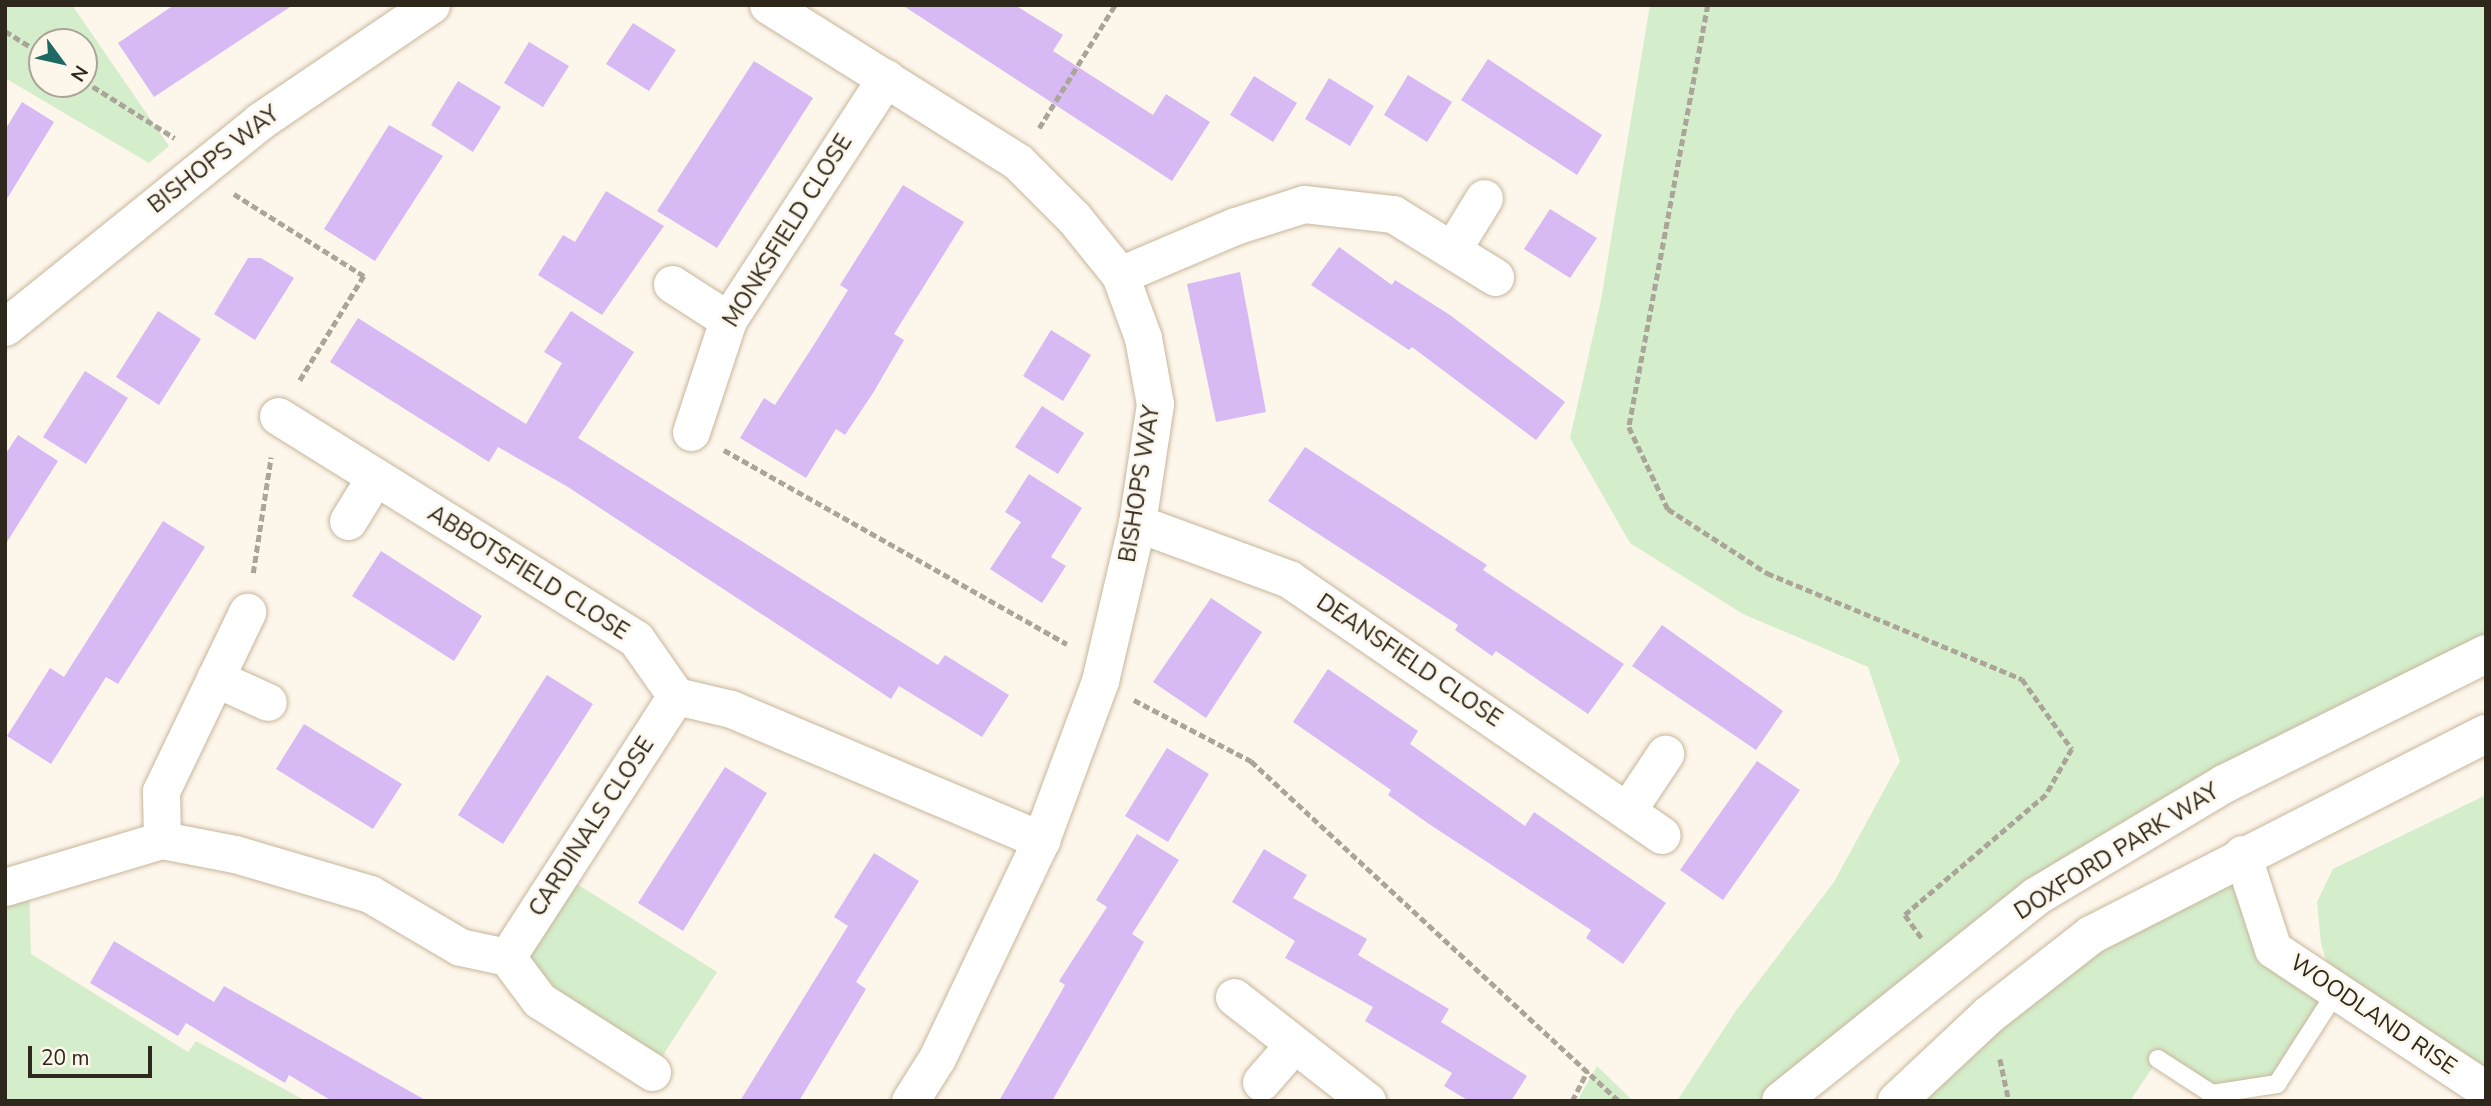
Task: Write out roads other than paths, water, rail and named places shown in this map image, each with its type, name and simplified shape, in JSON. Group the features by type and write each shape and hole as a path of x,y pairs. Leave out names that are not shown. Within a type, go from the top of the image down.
{"main road":[{"name":"DOXFORD PARK WAY","path":"1781,1101 2037,896 2224,784 2486,654"},
{"path":"1897,1101 1990,1014 2091,935 2242,854 2486,734"}],"street":[{"name":"BISHOPS WAY","path":"5,327 205,166 431,5"},
{"name":"BISHOPS WAY","path":"768,5 1018,162 1120,275 1143,338 1155,404 1137,523 1102,673 1041,840 937,1058 910,1101"},
{"name":"MONKSFIELD CLOSE","path":"691,432 727,320 886,78"},
{"path":"1452,250 1484,198"},
{"path":"1120,275 1235,226 1304,204 1393,214 1495,277"},
{"path":"672,284 727,320"},
{"name":"ABBOTSFIELD CLOSE","path":"278,416 636,639 676,696"},
{"path":"348,521 376,477"},
{"name":"DEANSFIELD CLOSE","path":"1137,523 1289,579 1662,835"},
{"path":"162,840 161,792 247,612"},
{"path":"215,678 268,702"},
{"path":"676,696 731,709 1041,840"},
{"name":"CARDINALS CLOSE","path":"507,957 676,696"},
{"path":"1627,811 1665,754"},
{"path":"5,887 162,840 234,854 370,894 460,947 507,957 539,1000 652,1072"},
{"name":"WOODLAND RISE","path":"2242,854 2273,949 2486,1090"},
{"path":"1234,997 1367,1101"},
{"path":"1261,1082 1294,1044"}],"lane":[{"path":"2158,1059 2211,1094 2224,1096 2277,1083 2336,992"}]}
